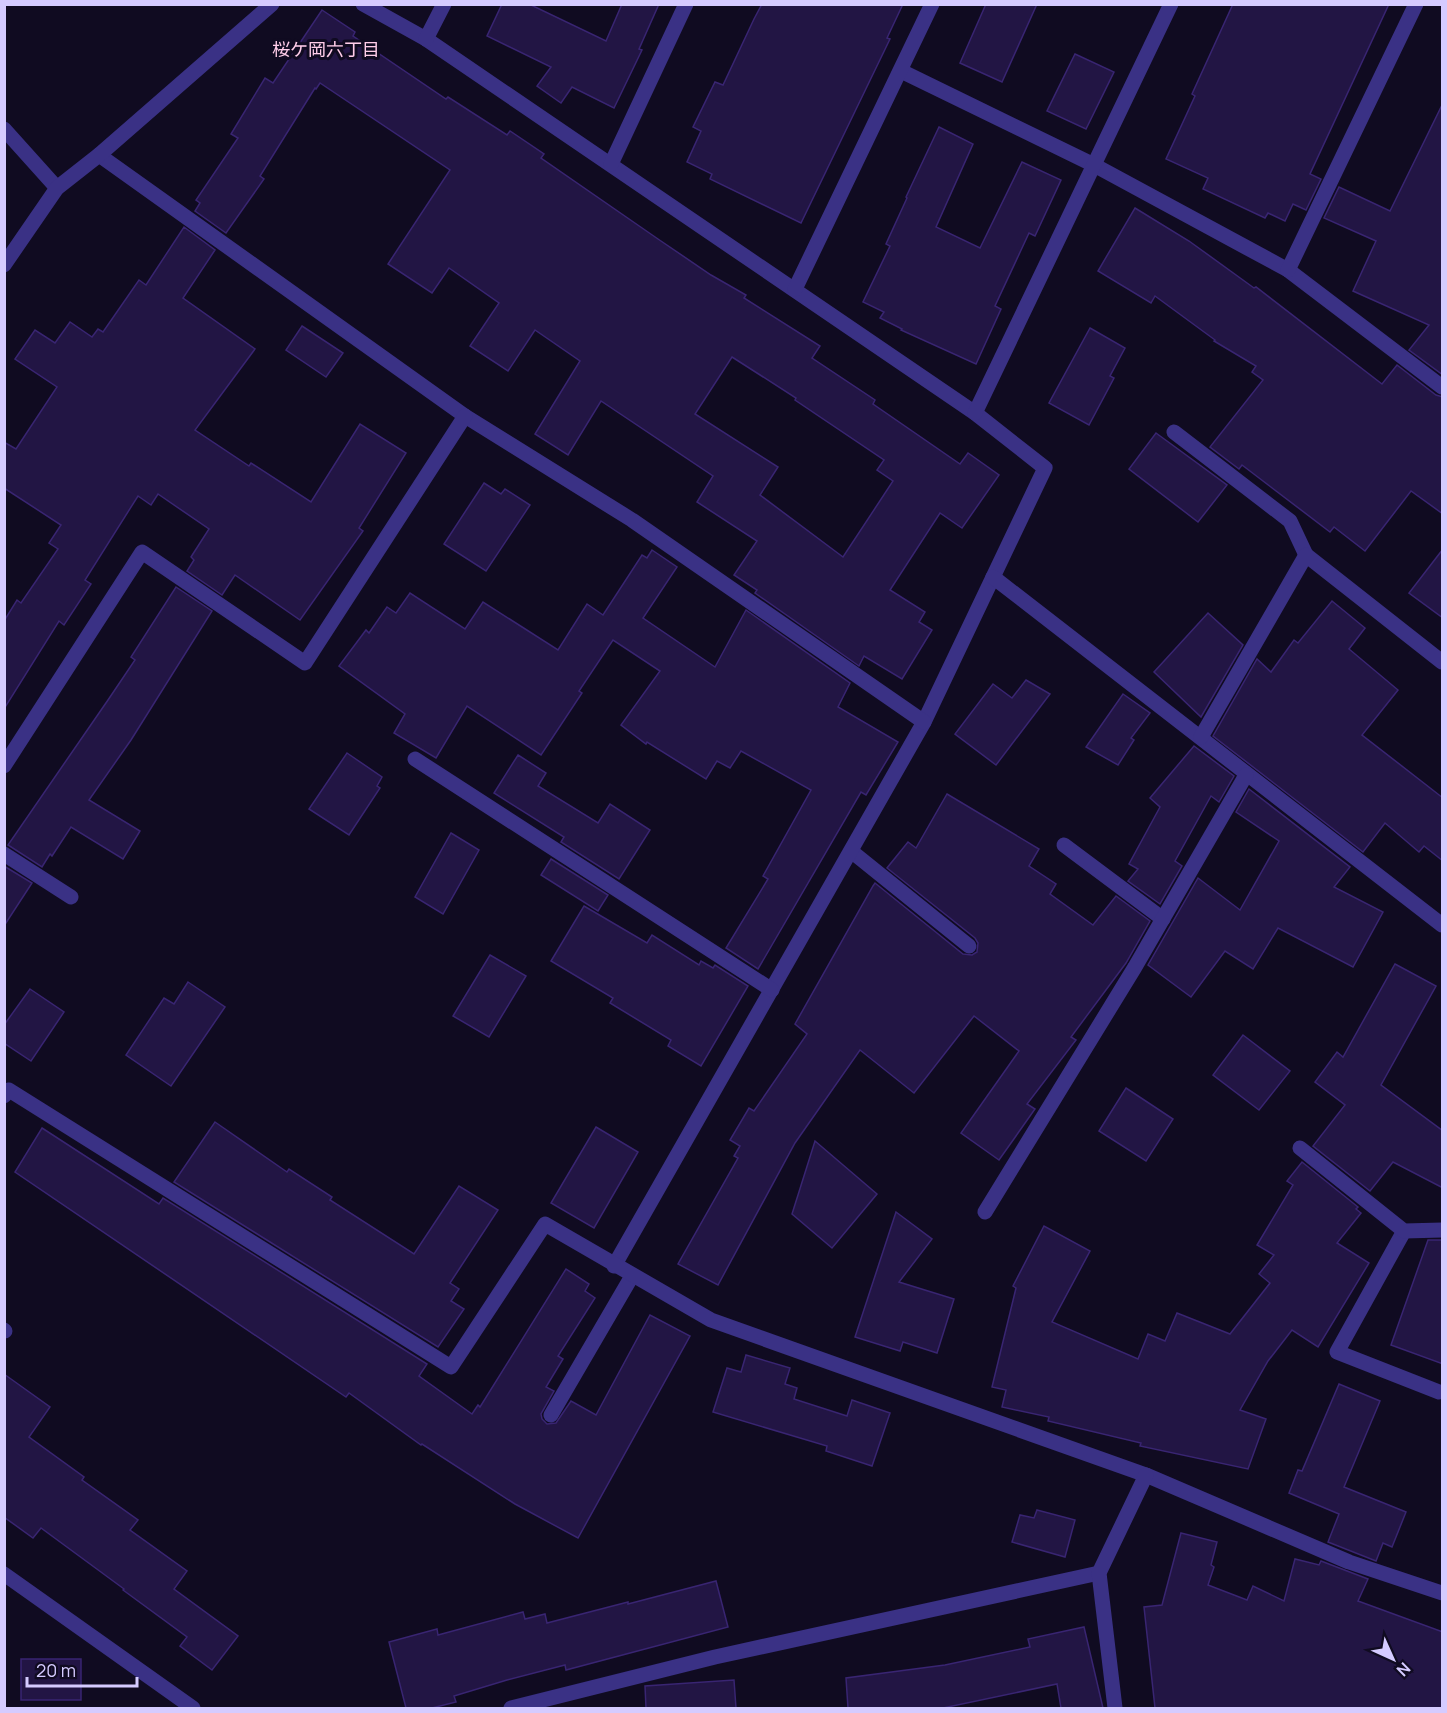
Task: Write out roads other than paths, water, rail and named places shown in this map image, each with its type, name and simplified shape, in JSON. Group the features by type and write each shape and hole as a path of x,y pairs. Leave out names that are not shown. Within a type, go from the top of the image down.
{"street":[{"path":"4,265 57,188 99,155 272,4"},
{"path":"363,4 426,39 795,289 975,413 1045,468 924,722 614,1266"},
{"path":"426,39 444,4"},
{"path":"611,164 687,4"},
{"path":"795,289 932,4"},
{"path":"975,413 1171,4"},
{"path":"1288,270 1416,4"},
{"path":"901,71 1094,165 1288,270 1443,387"},
{"path":"4,129 57,188"},
{"path":"99,155 465,417 632,520 924,722"},
{"path":"4,766 142,552 305,663 465,417"},
{"path":"1174,432 1290,521 1306,555 1443,662"},
{"path":"1201,737 1306,555"},
{"path":"993,577 1201,737 1246,775 1443,925"},
{"path":"415,759 772,990"},
{"path":"985,1212 1163,919 1246,775"},
{"path":"1064,845 1163,919"},
{"path":"850,851 969,946"},
{"path":"4,854 71,897"},
{"path":"4,1096 9,1090 451,1367 545,1224 614,1266 711,1320 1146,1475 1349,1562 1443,1593"},
{"path":"1300,1148 1404,1231 1443,1230"},
{"path":"1404,1231 1338,1352 1439,1392"},
{"path":"551,1415 632,1276"},
{"path":"1115,1708 1099,1572 1146,1475"},
{"path":"511,1708 715,1658 1099,1572"},
{"path":"4,1574 194,1708"}],"district":[{"name":"桜ケ岡六丁目","path":"326,50"}]}
